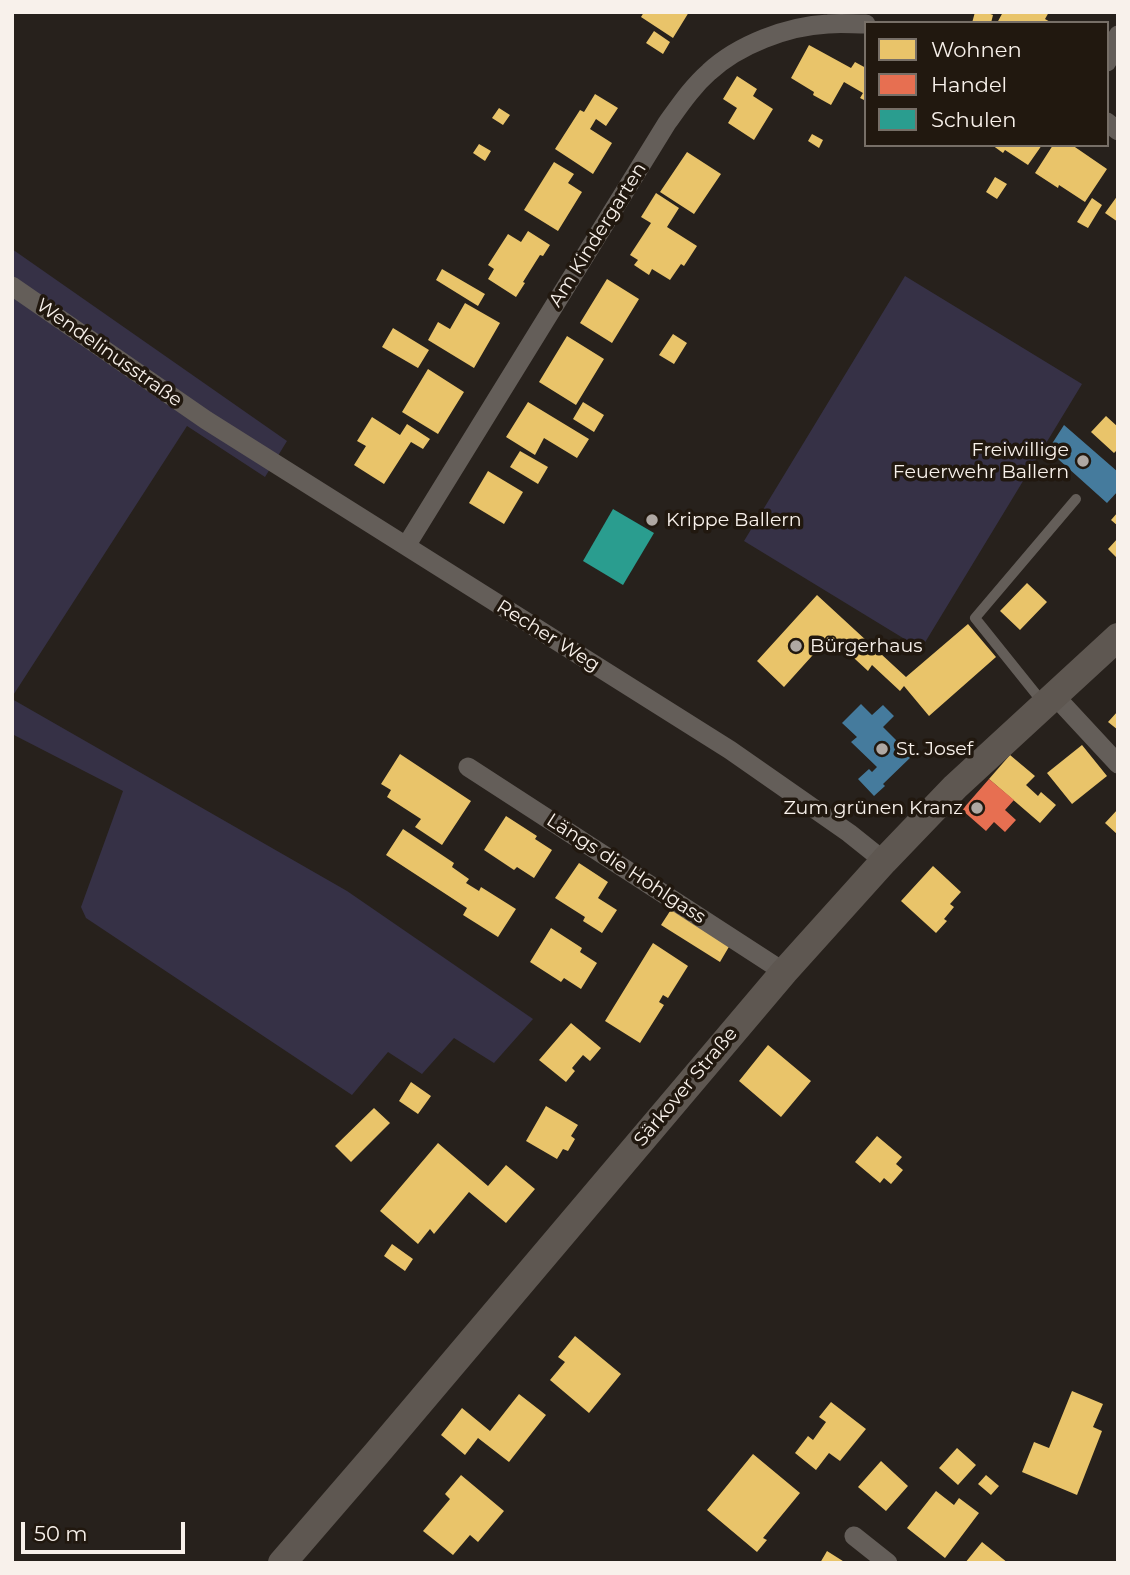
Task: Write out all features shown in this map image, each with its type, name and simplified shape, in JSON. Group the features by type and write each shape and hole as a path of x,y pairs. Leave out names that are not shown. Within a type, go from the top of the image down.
{"main road":[{"name":"Särkover Straße","path":"282,1563 784,971 955,787 1118,637"}],"street":[{"name":"Am Kindergarten","path":"406,546 667,122 689,93 710,71 740,50 767,38 826,24 864,23"},
{"path":"1109,57 1118,35"},
{"name":"Wendelinusstraße","path":"12,286 206,420"},
{"name":"Recher Weg","path":"206,420 730,750 849,833 884,861"},
{"path":"1049,700 1118,764"},
{"name":"Längs die Hohlgass","path":"468,767 784,971"},
{"path":"854,1536 888,1563"}],"lane":[{"path":"1049,700 975,618 1076,499"}],"shaded area":[{"path":"12,249 287,441 265,477 187,426 12,697"},
{"path":"905,276 1082,384 921,649 744,541"},
{"path":"12,699 347,891 533,1019 494,1063 454,1038 422,1074 388,1052 352,1095 86,918 81,907 123,791 12,734"}],"building: Wohnen":[{"path":"644,12 689,12 673,38 641,17"},
{"path":"975,12 993,15 992,21 973,21"},
{"path":"1003,12 1049,12 1045,19 1048,21 998,21"},
{"path":"654,31 670,42 663,54 646,43"},
{"path":"809,45 851,68 855,62 864,67 864,100 860,98 863,93 844,82 831,105 791,78"},
{"path":"737,76 757,89 753,96 773,109 754,140 728,123 737,108 723,99"},
{"path":"595,94 618,108 606,126 596,119 590,129 612,143 593,174 555,149 580,110 584,112"},
{"path":"499,108 510,115 503,125 492,118"},
{"path":"812,134 823,140 819,148 808,141"},
{"path":"479,144 491,151 485,161 473,153"},
{"path":"995,147 1041,147 1028,165 1005,150 1003,153"},
{"path":"1052,147 1075,147 1107,169 1085,202 1035,173"},
{"path":"687,152 721,174 694,214 660,192"},
{"path":"554,162 574,174 568,183 582,192 558,231 524,210"},
{"path":"995,177 1007,184 997,199 986,192"},
{"path":"656,193 679,208 667,227 697,246 684,266 681,264 670,280 652,269 649,275 634,265 638,260 630,255 651,223 641,217"},
{"path":"1118,195 1118,222 1105,213"},
{"path":"1092,198 1102,205 1088,228 1077,222"},
{"path":"528,231 550,245 543,256 540,255 516,297 488,279 494,269 488,265 508,234 521,242"},
{"path":"442,269 485,294 478,306 436,280"},
{"path":"607,279 639,299 612,343 580,323"},
{"path":"465,303 500,323 474,368 428,340 438,322 450,329"},
{"path":"393,328 429,350 418,368 382,347"},
{"path":"673,334 687,343 674,364 659,355"},
{"path":"567,336 604,359 576,405 539,382"},
{"path":"428,369 464,392 438,434 402,412"},
{"path":"528,402 589,439 577,458 544,438 535,455 506,437"},
{"path":"583,402 604,415 594,432 573,419"},
{"path":"1106,416 1118,427 1118,449 1114,453 1091,432"},
{"path":"372,417 400,435 407,424 430,439 423,449 411,442 384,484 354,465 366,446 357,441"},
{"path":"520,451 548,467 538,484 510,467"},
{"path":"488,471 523,492 504,524 469,503"},
{"path":"1118,512 1118,526 1111,520"},
{"path":"1118,538 1118,559 1108,549"},
{"path":"1027,583 1047,602 1020,630 1000,611"},
{"path":"817,595 906,677 968,624 996,657 929,716 904,686 900,691 872,665 868,671 830,636 784,687 757,661"},
{"path":"1118,711 1118,730 1108,722"},
{"path":"1082,745 1107,776 1072,804 1047,773"},
{"path":"400,754 471,801 442,845 415,827 421,819 387,797 391,790 381,784"},
{"path":"1010,755 1035,776 1026,785 1038,796 1041,792 1056,805 1040,823 989,779"},
{"path":"1118,809 1118,835 1105,823"},
{"path":"506,816 537,836 535,839 552,850 534,878 517,867 514,870 484,850"},
{"path":"403,829 454,863 452,867 469,879 466,883 479,891 481,887 516,909 498,937 463,915 467,908 386,855"},
{"path":"579,863 608,882 598,898 617,910 602,933 583,921 585,917 555,898"},
{"path":"933,866 961,892 950,904 954,907 944,919 947,921 936,933 901,901"},
{"path":"672,908 730,945 720,962 661,925"},
{"path":"551,928 582,948 580,952 597,963 581,989 564,978 561,982 530,962"},
{"path":"653,943 688,966 668,998 663,995 659,1002 664,1005 640,1043 605,1021"},
{"path":"571,1023 601,1048 590,1061 583,1055 572,1068 575,1071 566,1082 539,1060"},
{"path":"768,1045 811,1081 781,1117 739,1081"},
{"path":"411,1082 431,1096 418,1114 399,1101"},
{"path":"546,1106 578,1125 571,1136 575,1139 568,1151 563,1149 557,1159 526,1141"},
{"path":"374,1108 390,1123 351,1162 335,1146"},
{"path":"877,1136 902,1157 896,1164 903,1170 891,1184 884,1178 880,1183 855,1162"},
{"path":"438,1143 488,1186 506,1165 535,1189 506,1223 469,1192 434,1234 430,1229 418,1244 380,1211"},
{"path":"392,1244 413,1259 405,1271 384,1256"},
{"path":"575,1336 621,1374 589,1413 550,1380 565,1362 558,1357"},
{"path":"1072,1391 1103,1404 1093,1427 1102,1431 1077,1495 1022,1472 1034,1442 1049,1448"},
{"path":"519,1394 546,1415 509,1462 478,1438 465,1455 441,1435 462,1408 490,1431"},
{"path":"831,1402 866,1429 840,1461 829,1453 816,1470 795,1453 808,1436 813,1440 826,1422 819,1417"},
{"path":"957,1448 976,1465 958,1485 939,1468"},
{"path":"753,1454 800,1493 763,1538 767,1540 757,1552 707,1510"},
{"path":"881,1461 908,1486 886,1511 858,1487"},
{"path":"461,1475 504,1511 478,1542 470,1535 453,1555 423,1531 450,1499 445,1494"},
{"path":"986,1475 999,1486 991,1495 978,1484"},
{"path":"936,1491 954,1505 959,1498 979,1513 945,1558 907,1528"},
{"path":"982,1542 1008,1563 965,1563"},
{"path":"827,1551 846,1563 820,1563"}],"building: Handel":[{"path":"989,779 1014,800 1005,810 1016,820 1005,832 994,822 986,831 962,810"}],"building: Schulen":[{"path":"613,509 654,533 623,585 583,561"}],"building: Öffentlich":[{"name":"Freiwillige Feuerwehr Ballern","path":"1064,425 1118,472 1118,491 1107,503 1048,450"},
{"name":"St. Josef","path":"861,704 872,715 883,705 894,716 883,727 912,756 874,796 858,779 869,769 872,772 877,767 851,742 857,737 842,723"}],"place":[{"name":"Freiwillige Feuerwehr Ballern","path":"1083,461"},
{"name":"Krippe Ballern","path":"652,520"},
{"name":"Bürgerhaus","path":"796,646"},
{"name":"St. Josef","path":"882,749"},
{"name":"Zum grünen Kranz","path":"977,808"}]}
